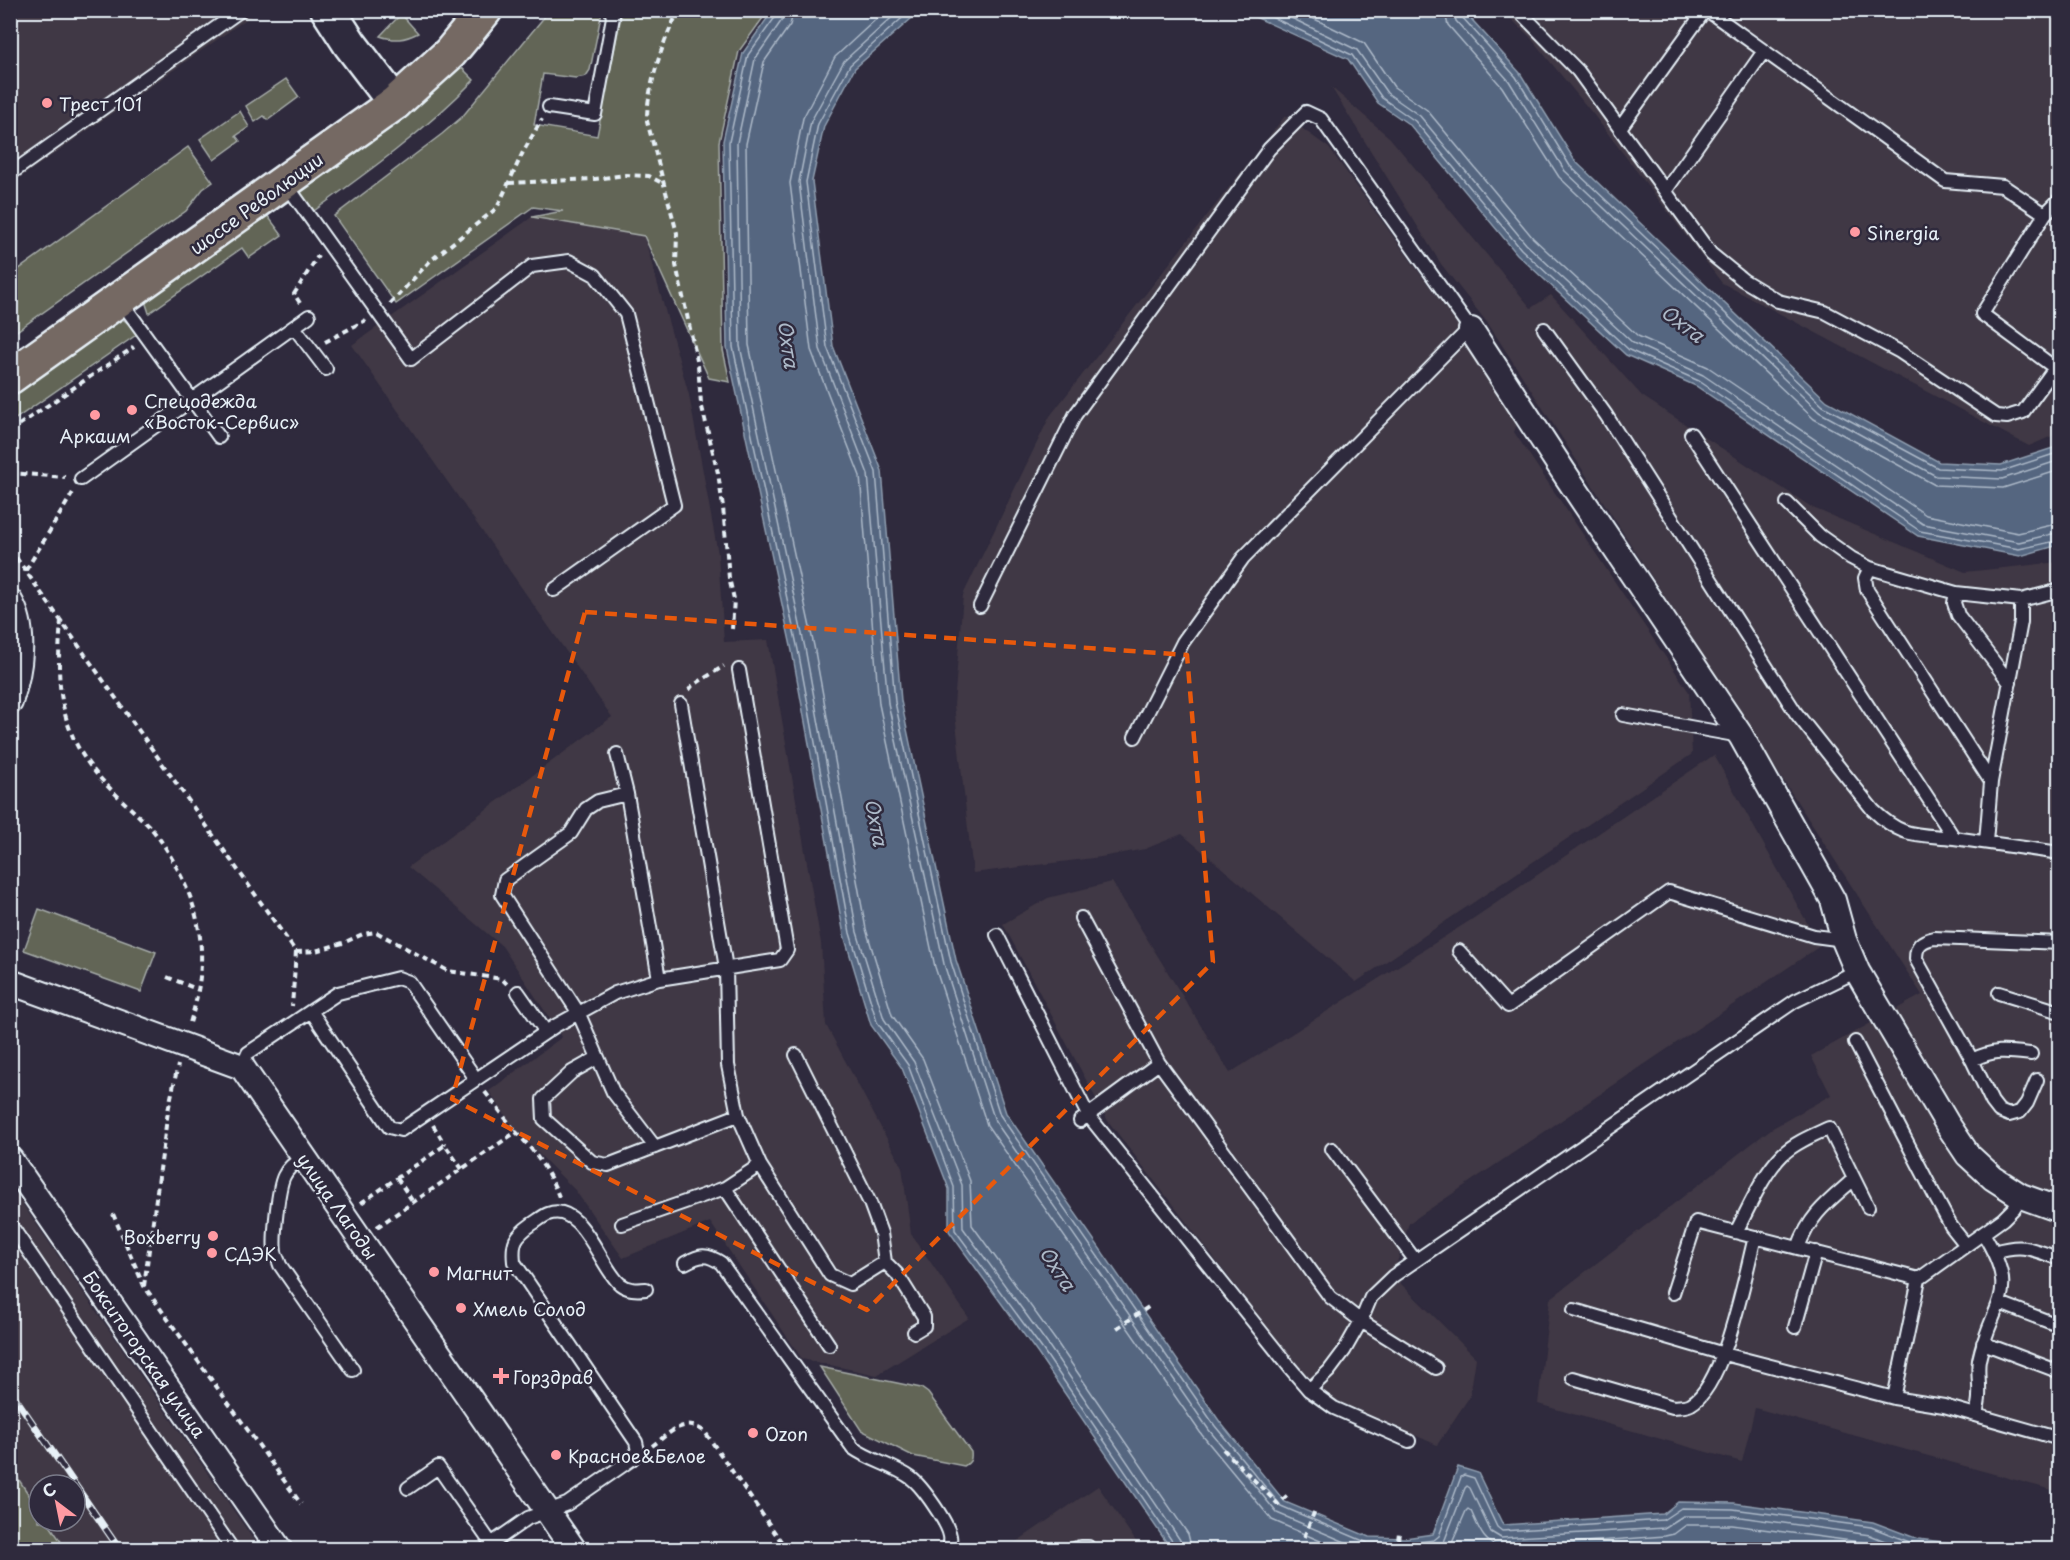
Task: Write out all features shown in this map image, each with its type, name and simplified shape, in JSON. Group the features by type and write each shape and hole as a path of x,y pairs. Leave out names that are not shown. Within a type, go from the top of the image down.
{"main road":[{"name":"шоссе Революции","path":"10,377 285,182 388,96 458,10"},
{"name":"шоссе Революции","path":"10,350 450,53 485,10"}],"street":[{"path":"328,10 388,96"},
{"path":"1472,330 1567,477 1741,736 1833,900 1844,940 1857,971 1968,1155 1993,1178 2021,1196 2060,1210"},
{"path":"10,601 15,609 20,634 19,667 10,702"},
{"path":"10,982 242,1067"},
{"name":"улица Лагоды","path":"242,1067 574,1550"},
{"name":"Бокситогорская улица","path":"10,1160 280,1550"}],"lane":[{"path":"10,174 241,10"},
{"path":"549,107 595,114 613,17 611,10"},
{"path":"1518,10 1578,72 1712,254 1743,280 1778,301 1825,312 1900,352 1996,416 2007,417 2024,412 2055,368 1982,314 2045,214 2060,199"},
{"path":"1620,128 1706,10 1945,181 2002,186 2045,214"},
{"path":"1666,190 1764,51"},
{"path":"980,606 1075,415 1269,149 1306,112 1321,119 1472,330 1464,334 1243,558 1183,642 1135,737"},
{"path":"285,182 411,359 532,266 569,261 595,275 626,314 674,505 554,590"},
{"path":"120,300 219,437"},
{"path":"81,479 309,316"},
{"path":"294,327 326,369"},
{"path":"1544,329 1606,414 1796,713 1873,810 1887,824 1905,833 2060,853"},
{"path":"1691,434 1954,838"},
{"path":"1787,503 1820,536 1851,558 1870,568 1956,593 2021,600 2060,590"},
{"path":"1870,568 1865,578 1867,590 1991,782"},
{"path":"1956,593 1954,603 1958,615 2010,683"},
{"path":"1986,842 1991,782 2021,622 2021,600"},
{"path":"311,1011 389,1127 401,1130 546,1032 615,993 659,979 780,960 787,950 739,670"},
{"path":"681,704 726,968 728,1065 738,1115 760,1165 830,1275 850,1284 885,1262"},
{"path":"1623,715 1741,736"},
{"path":"617,754 627,794 659,979"},
{"path":"627,794 598,801 586,809 571,833 505,880 502,895 578,1012 613,1092 655,1147"},
{"path":"1459,951 1508,1006 1669,892 1814,936 1844,940"},
{"path":"1081,918 1159,1063 1330,1297 1361,1321 1436,1368"},
{"path":"998,934 1084,1118 1309,1390 1334,1408 1409,1441"},
{"path":"2037,1080 2027,1103 2020,1112 2009,1114 1999,1111 1992,1102 1972,1060 1916,959 1916,949 1922,941 1934,939 2060,944"},
{"path":"1309,1390 1329,1371 1344,1351 1371,1297 1393,1276 1795,1001 1857,971"},
{"path":"242,1067 248,1053 338,993 398,978 409,982 476,1079"},
{"path":"518,992 546,1032"},
{"path":"1999,993 2060,1012"},
{"path":"1855,1042 1936,1200 1951,1226 1966,1245"},
{"path":"1972,1060 1989,1052 2004,1050 2031,1054"},
{"path":"796,1055 870,1203 881,1233 885,1262 897,1274 924,1317 924,1326 914,1332"},
{"path":"597,1058 572,1072 543,1099 544,1119 592,1162 608,1166 738,1115"},
{"path":"1084,1118 1159,1063"},
{"path":"1737,1232 1767,1174 1784,1154 1806,1139 1829,1128 1868,1207"},
{"path":"1332,1149 1414,1260"},
{"path":"304,1156 291,1165 280,1184 275,1253 280,1265 353,1370"},
{"path":"622,1224 725,1188 760,1165"},
{"path":"1798,1248 1805,1227 1854,1179"},
{"path":"725,1188 829,1345"},
{"path":"1894,1398 1919,1279 2014,1208 2021,1196"},
{"path":"408,1488 438,1467 494,1546 528,1518 567,1504 632,1459 638,1451 636,1442 514,1262 512,1247 519,1233 548,1214 561,1213 576,1220 619,1284 632,1290 646,1289"},
{"path":"1673,1293 1696,1222 1919,1279"},
{"path":"10,1224 233,1550"},
{"path":"1976,1415 1980,1398 1978,1367 1983,1343 2000,1303 2003,1284 2001,1268 1983,1233"},
{"path":"1573,1378 1673,1407 1690,1405 1705,1393 1724,1354 1755,1237"},
{"path":"1994,1252 2014,1246 2060,1259"},
{"path":"1795,1327 1816,1252"},
{"path":"685,1263 697,1256 710,1256 721,1263 853,1448 913,1479 921,1489 951,1537 948,1550"},
{"path":"2000,1303 2060,1326"},
{"path":"1575,1310 1724,1354 1894,1398 1944,1406 2060,1439"},
{"path":"1983,1343 2060,1372"},
{"path":"1072,1550 1080,1546 1088,1547 1089,1550"}],"path":[{"path":"680,10 669,31 651,88 647,110 649,129 663,183 672,207 677,233 676,265 698,365 701,402 718,472 729,578 734,599 732,629"},
{"path":"311,350 396,300 430,261 497,208 523,152 549,107"},
{"path":"509,183 595,179 626,175 649,176 663,183"},
{"path":"309,316 294,294 327,241"},
{"path":"10,431 148,337"},
{"path":"10,473 81,479 26,570"},
{"path":"10,549 296,952 290,1025"},
{"path":"62,620 58,666 59,691 72,736 96,774 151,829 170,855 186,886 198,919 201,946 199,990 182,1044 168,1111 144,1286"},
{"path":"681,704 692,686 724,666 739,670"},
{"path":"10,922 17,925"},
{"path":"296,952 315,951 343,943 363,934 376,932 448,971 502,980 518,992"},
{"path":"167,977 199,990"},
{"path":"476,1079 516,1132 528,1144 554,1182 560,1198 561,1213"},
{"path":"360,1238 516,1132"},
{"path":"344,1215 445,1145 462,1169"},
{"path":"398,1178 414,1202"},
{"path":"112,1214 144,1286 301,1504"},
{"path":"1118,1328 1150,1306"},
{"path":"638,1451 646,1450 679,1427 687,1424 697,1425 705,1432 787,1550"},
{"path":"1223,1449 1278,1504 1288,1494"},
{"path":"1304,1537 1316,1508"},
{"path":"1397,1550 1399,1532"}],"highlighted area":[{"path":"585,612 1187,655 1213,962 867,1310 452,1099"}],"shaded area":[{"path":"11,11 258,11 11,184"},
{"path":"1503,11 2059,11 2059,433 2029,446 1722,283 1593,114 1529,36"},
{"path":"1331,87 1390,138 1531,308 1551,295 1642,396 1813,508 1965,572 2059,562 2060,1191 2054,1190 2044,1219 2059,1225 2059,1492 1755,1408 1742,1462 1538,1404 1550,1299 1771,1129 1831,1095 1811,1056 1922,995 1489,325 1441,264"},
{"path":"1285,116 1329,148 1464,334 1519,419 1514,432 1689,692 1692,754 1356,982 1182,834 1145,849 1101,857 973,873 954,705 963,595 1050,416"},
{"path":"532,217 644,236 689,395 718,554 724,642 768,640 821,943 826,1025 902,1167 911,1234 969,1318 877,1375 802,1359 710,1222 623,1258 575,1190 516,1131 489,1091 562,1037 502,946 408,867 612,717 352,345"},
{"path":"1714,755 1820,946 1409,1223 1393,1276 1476,1358 1470,1396 1437,1445 1334,1399 1302,1372 1108,1121 1003,924 1048,898 1112,882 1230,1073 1474,918"},
{"path":"10,1186 260,1549 66,1549 55,1533 87,1533 87,1473 27,1473 27,1492 11,1468"},
{"path":"1098,1486 1141,1549 1011,1550 1009,1547"}],"green space":[{"path":"550,10 602,11 590,70 586,76 576,78 543,74 534,125 597,136 622,11 768,11 739,51 719,142 723,350 730,382 709,378 644,236 532,217 563,211 533,207 396,304 334,216 462,117"},
{"path":"401,14 418,33 399,39 380,36"},
{"path":"457,63 474,80 416,134 311,213 294,190"},
{"path":"286,79 299,97 268,120 264,116 255,122 246,106"},
{"path":"240,111 249,127 236,136 240,141 214,160 200,139"},
{"path":"188,147 213,182 203,189 186,211 11,335 11,275"},
{"path":"264,211 282,235 249,258 242,248 149,313 146,304 147,296"},
{"path":"114,320 124,320 139,333 11,422 10,390"},
{"path":"39,909 156,952 141,992 24,950"},
{"path":"820,1367 921,1388 928,1393 971,1452 970,1461 964,1466 913,1456 861,1430"},
{"path":"11,1468 27,1492 27,1533 55,1533 66,1549 11,1549"}],"water":[{"name":"Охта","path":"773,10 920,11 855,68 824,126 812,181 833,346 882,471 901,701 956,960 1006,1113 1220,1422 1285,1502 1369,1537 1405,1538 1433,1534 1458,1467 1478,1473 1503,1525 1663,1514 1678,1502 1734,1503 1873,1522 1918,1539 1976,1546 1982,1549 1171,1549 1038,1354 949,1231 949,1189 902,1068 871,1025 844,935 792,651 727,348 723,141 743,53"},
{"name":"Охта","path":"1242,11 1464,11 1520,73 1575,161 1827,401 1939,462 2001,465 2059,446 2059,545 2020,556 1918,536 1696,386 1626,355 1517,254 1410,125 1378,103 1348,59"}],"railway":[{"path":"10,1390 120,1550"}],"place":[{"name":"Трест 101","path":"47,103"},
{"name":"Sinergia","path":"1855,232"},
{"name":"Спецодежда «Восток-Сервис»","path":"132,410"},
{"name":"Аркаим","path":"95,415"},
{"name":"Boxberry","path":"213,1236"},
{"name":"СДЭК","path":"212,1253"},
{"name":"Магнит","path":"434,1272"},
{"name":"Хмель Солод","path":"461,1308"},
{"name":"Горздрав","path":"501,1376"},
{"name":"Ozon","path":"753,1433"},
{"name":"Красное&Белое","path":"556,1455"}]}
